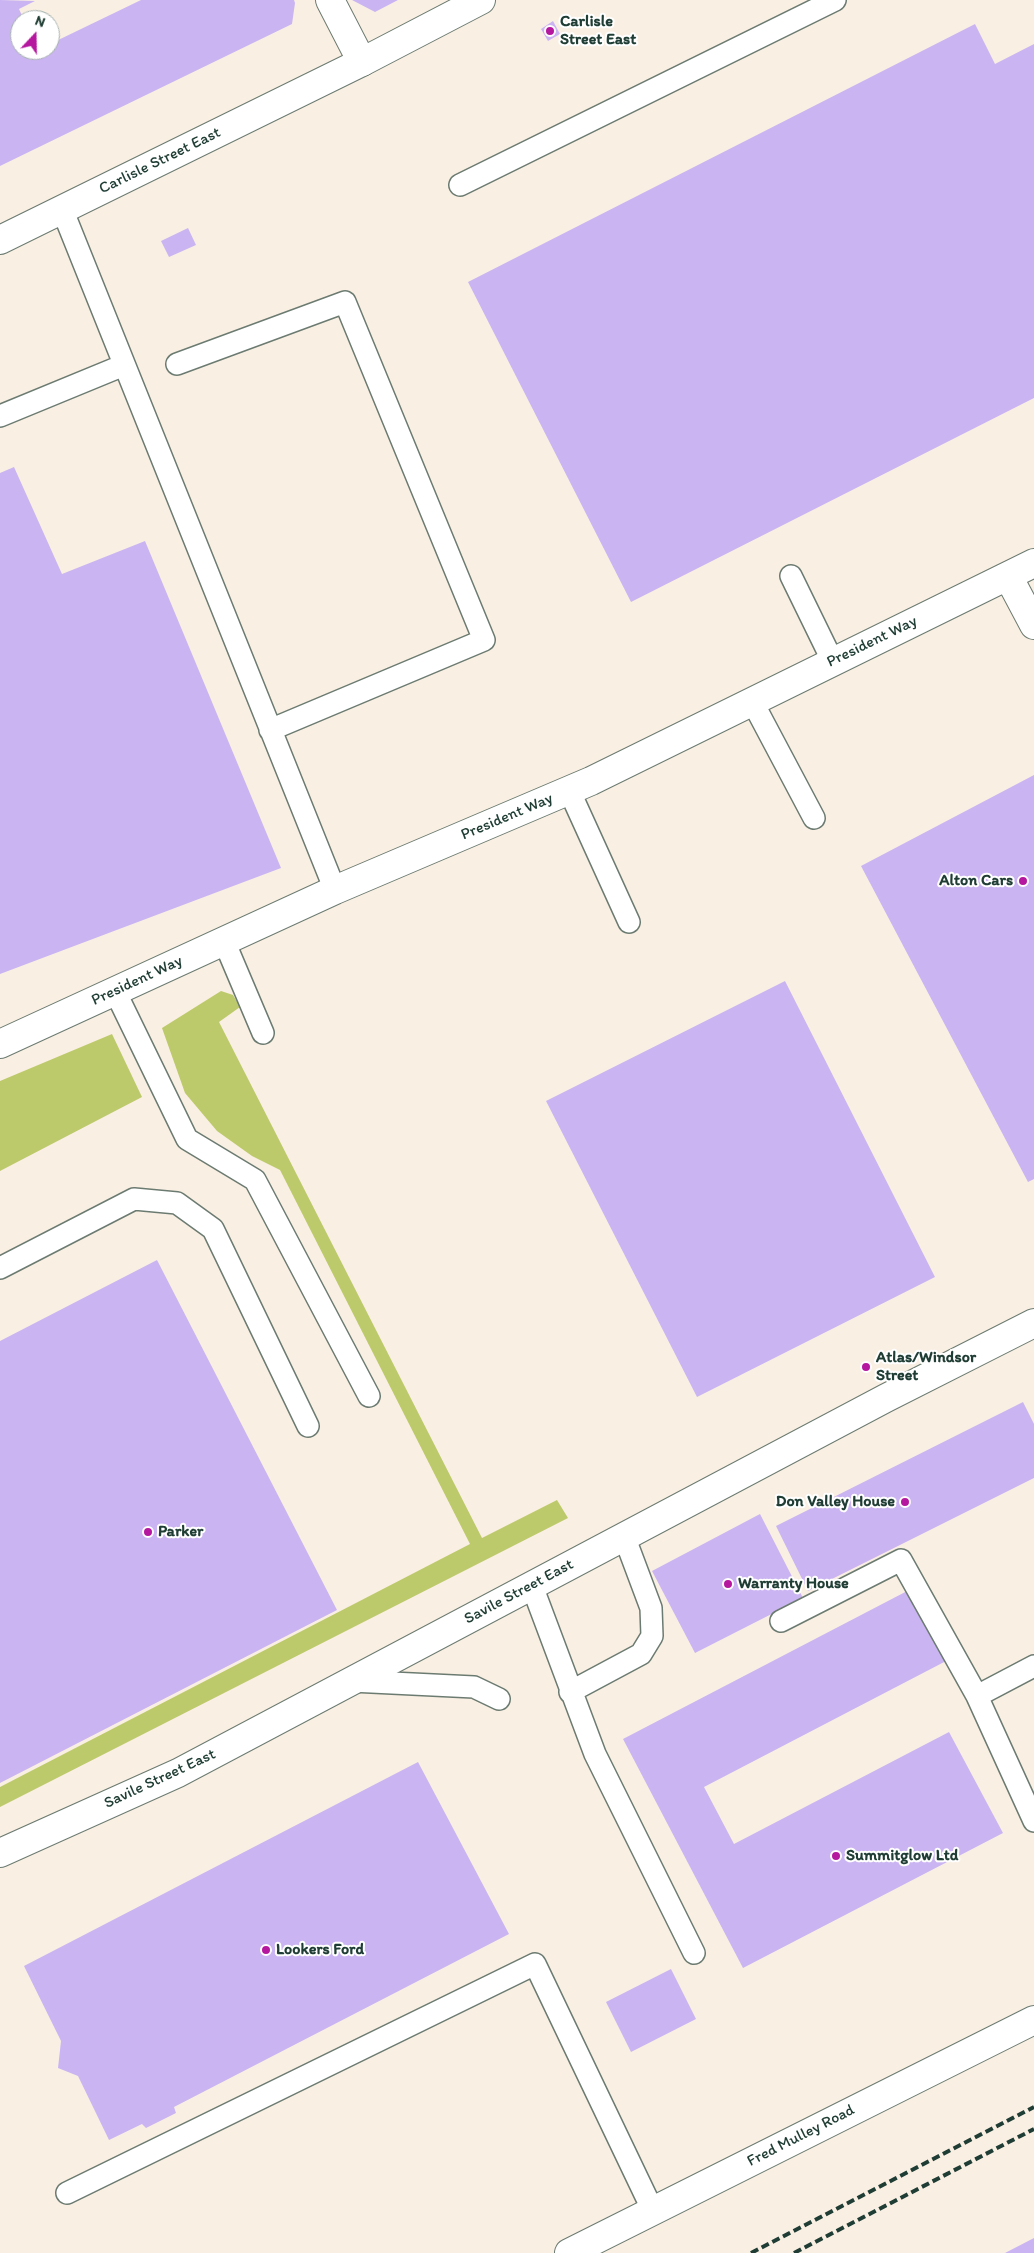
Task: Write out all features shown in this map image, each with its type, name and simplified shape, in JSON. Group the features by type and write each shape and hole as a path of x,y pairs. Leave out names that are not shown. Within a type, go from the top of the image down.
{"main road":[{"path":"330,0 362,62"},
{"name":"Carlisle Street East","path":"0,240 362,62 481,0"},
{"name":"President Way","path":"0,1044 335,890 569,790 1034,563"},
{"path":"1008,576 1034,626"},
{"name":"Savile Street East","path":"0,1853 178,1773 886,1398 1034,1323"},
{"name":"Fred Mulley Road","path":"569,2253 1034,2020"}],"lane":[{"path":"460,185 835,0"},
{"path":"62,209 335,890"},
{"path":"177,364 345,302 484,640 270,730"},
{"path":"0,416 124,365"},
{"path":"791,576 833,662"},
{"path":"752,701 814,818"},
{"path":"569,790 630,922"},
{"path":"224,941 263,1033"},
{"path":"115,991 187,1139 256,1180 369,1396"},
{"path":"0,1268 134,1199 177,1203 213,1229 308,1426"},
{"path":"570,1692 641,1654 652,1636 651,1608 624,1536"},
{"path":"781,1621 901,1560 977,1696 1034,1821"},
{"path":"532,1586 570,1692 595,1754 694,1953"},
{"path":"977,1696 1034,1666"},
{"path":"351,1681 474,1687 499,1699"},
{"path":"67,2193 535,1964 653,2211"}],"green space":[{"path":"221,991 233,995 240,1007 219,1022 482,1538 557,1500 568,1518 0,1807 0,1787 470,1544 280,1170 252,1156 217,1131 185,1093 162,1028"},
{"path":"112,1034 142,1097 0,1171 0,1081"}],"building":[{"path":"0,0 35,1 19,10 10,10 10,60 60,60 60,39 141,0 294,0 292,24 0,166"},
{"path":"352,0 398,0 375,12"},
{"name":"Carlisle Street East","path":"553,21 560,34 548,41 541,29"},
{"path":"975,24 995,64 1034,44 1034,398 631,602 468,282"},
{"path":"188,228 196,245 169,257 161,241"},
{"path":"14,467 62,574 145,541 281,868 0,974 0,473"},
{"path":"1034,775 1034,1179 1028,1182 861,866"},
{"path":"785,981 935,1277 697,1397 546,1101"},
{"name":"Parker","path":"157,1260 337,1610 0,1783 0,1341"},
{"name":"Don Valley House","path":"1023,1402 1034,1424 1034,1478 808,1591 776,1526"},
{"name":"Warranty House","path":"760,1514 803,1598 695,1653 652,1571"},
{"path":"911,1589 948,1660 704,1787 734,1844 949,1732 1003,1833 743,1968 623,1739"},
{"name":"Lookers Ford","path":"418,1762 509,1934 174,2107 176,2113 146,2128 142,2124 109,2140 78,2076 58,2068 61,2041 24,1966"},
{"path":"671,1969 696,2019 631,2052 606,2002"},
{"path":"1034,2238 1034,2253 1005,2253"}],"railway":[{"path":"751,2253 1034,2107"},
{"path":"794,2253 1034,2129"}],"place":[{"name":"Carlisle Street East","path":"550,31"},
{"name":"Alton Cars","path":"1023,881"},
{"name":"Atlas/Windsor Street","path":"866,1367"},
{"name":"Don Valley House","path":"905,1502"},
{"name":"Parker","path":"148,1532"},
{"name":"Warranty House","path":"728,1584"},
{"name":"Summitglow Ltd","path":"836,1856"},
{"name":"Lookers Ford","path":"266,1950"}]}
